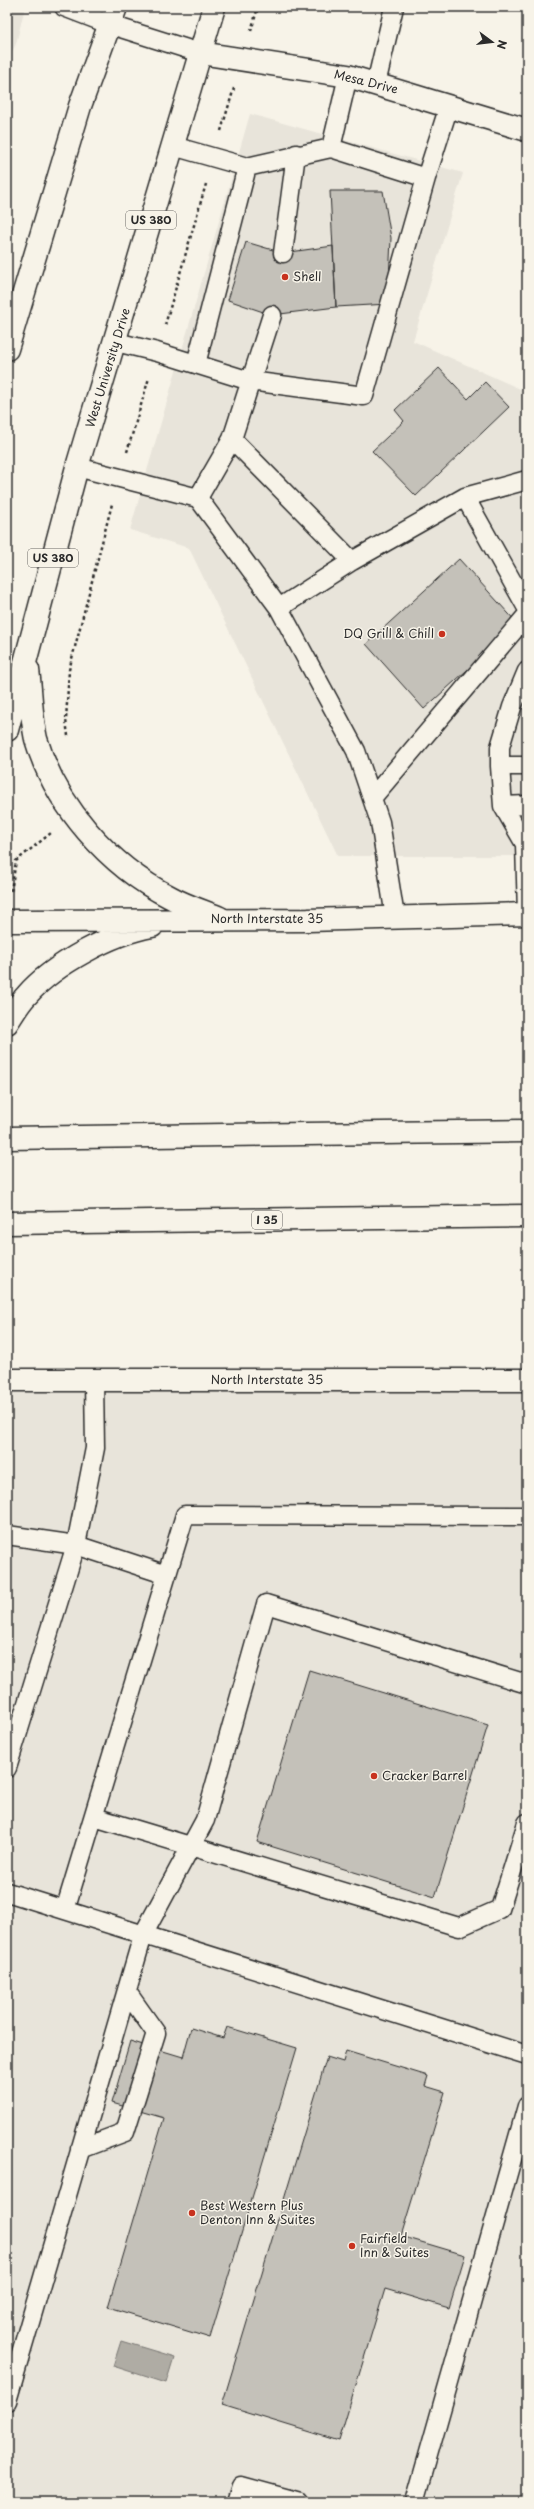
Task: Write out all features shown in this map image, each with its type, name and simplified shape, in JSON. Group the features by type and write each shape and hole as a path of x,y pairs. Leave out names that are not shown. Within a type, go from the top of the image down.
{"main road":[{"name":"West University Drive","path":"7,730 77,467 116,342 214,7"},
{"path":"7,349 80,106 113,16"},
{"name":"Mesa Drive","path":"200,53 348,76 527,130"},
{"path":"27,658 36,738 55,785 85,829 125,868 169,897 220,918"},
{"name":"North Interstate 35","path":"7,920 395,917 527,914"},
{"path":"7,1023 27,994 67,962 104,942 149,926 191,918"},
{"path":"7,1138 527,1131"},
{"name":"I 35","path":"7,1223 527,1216"},
{"name":"North Interstate 35","path":"13,1378 94,1380 527,1380"}],"lane":[{"path":"64,7 113,16 200,53"},
{"path":"376,84 394,7"},
{"path":"331,148 348,76"},
{"path":"116,342 196,364 250,381 364,396 426,178 449,106"},
{"path":"173,146 247,167 296,154 331,148 426,178"},
{"path":"283,253 296,154"},
{"path":"196,364 247,167"},
{"path":"198,498 232,439 272,315"},
{"path":"232,439 352,561"},
{"path":"77,467 198,498 279,608 356,751 380,822 395,917"},
{"path":"279,608 352,561 465,497 527,480"},
{"path":"465,497 527,608"},
{"path":"372,798 527,615"},
{"path":"527,672 512,707 502,740 500,766 503,806 526,844 527,914"},
{"path":"500,766 527,766"},
{"path":"503,806 527,805"},
{"path":"7,1768 76,1545 94,1448 94,1380"},
{"path":"65,1910 185,1515 527,1516"},
{"path":"7,1535 76,1545 167,1575"},
{"path":"7,2401 143,1935 205,1820 266,1604 527,1684"},
{"path":"94,1817 192,1845 459,1927 500,1909 527,1823"},
{"path":"7,1892 527,2055"},
{"path":"80,2149 125,2132 156,2033 127,1992"},
{"path":"415,2502 527,2106"},
{"path":"236,2502 241,2486 300,2502"}],"shaded area":[{"path":"7,7 25,7 16,44 7,61"},
{"path":"250,114 463,173 413,341 527,392 527,856 338,856 189,548 130,530"},
{"path":"527,1380 527,2502 7,2502 7,1382"},
{"path":"121,2341 174,2357 166,2383 113,2366"}],"building":[{"path":"330,191 383,191 391,238 388,304 336,307"},
{"name":"Shell","path":"246,242 283,253 333,246 336,307 272,315 228,300"},
{"path":"439,368 468,399 485,382 509,407 416,496 372,451 404,421 395,410"},
{"name":"DQ Grill & Chill","path":"459,559 518,624 424,709 366,644"},
{"name":"Cracker Barrel","path":"309,1670 488,1725 435,1897 257,1842"},
{"name":"Best Western Plus Denton Inn & Suites","path":"227,2027 297,2048 210,2338 108,2307 164,2118 112,2103 130,2041 183,2057 191,2028 223,2038"},
{"name":"Fairfield Inn & Suites","path":"346,2051 428,2076 425,2086 445,2092 401,2236 465,2255 449,2308 385,2289 339,2441 222,2405 327,2057 343,2062"}],"place":[{"name":"Shell","path":"285,277"},
{"name":"DQ Grill & Chill","path":"442,634"},
{"name":"Cracker Barrel","path":"374,1776"},
{"name":"Best Western Plus Denton Inn & Suites","path":"192,2213"},
{"name":"Fairfield Inn & Suites","path":"352,2246"}]}
